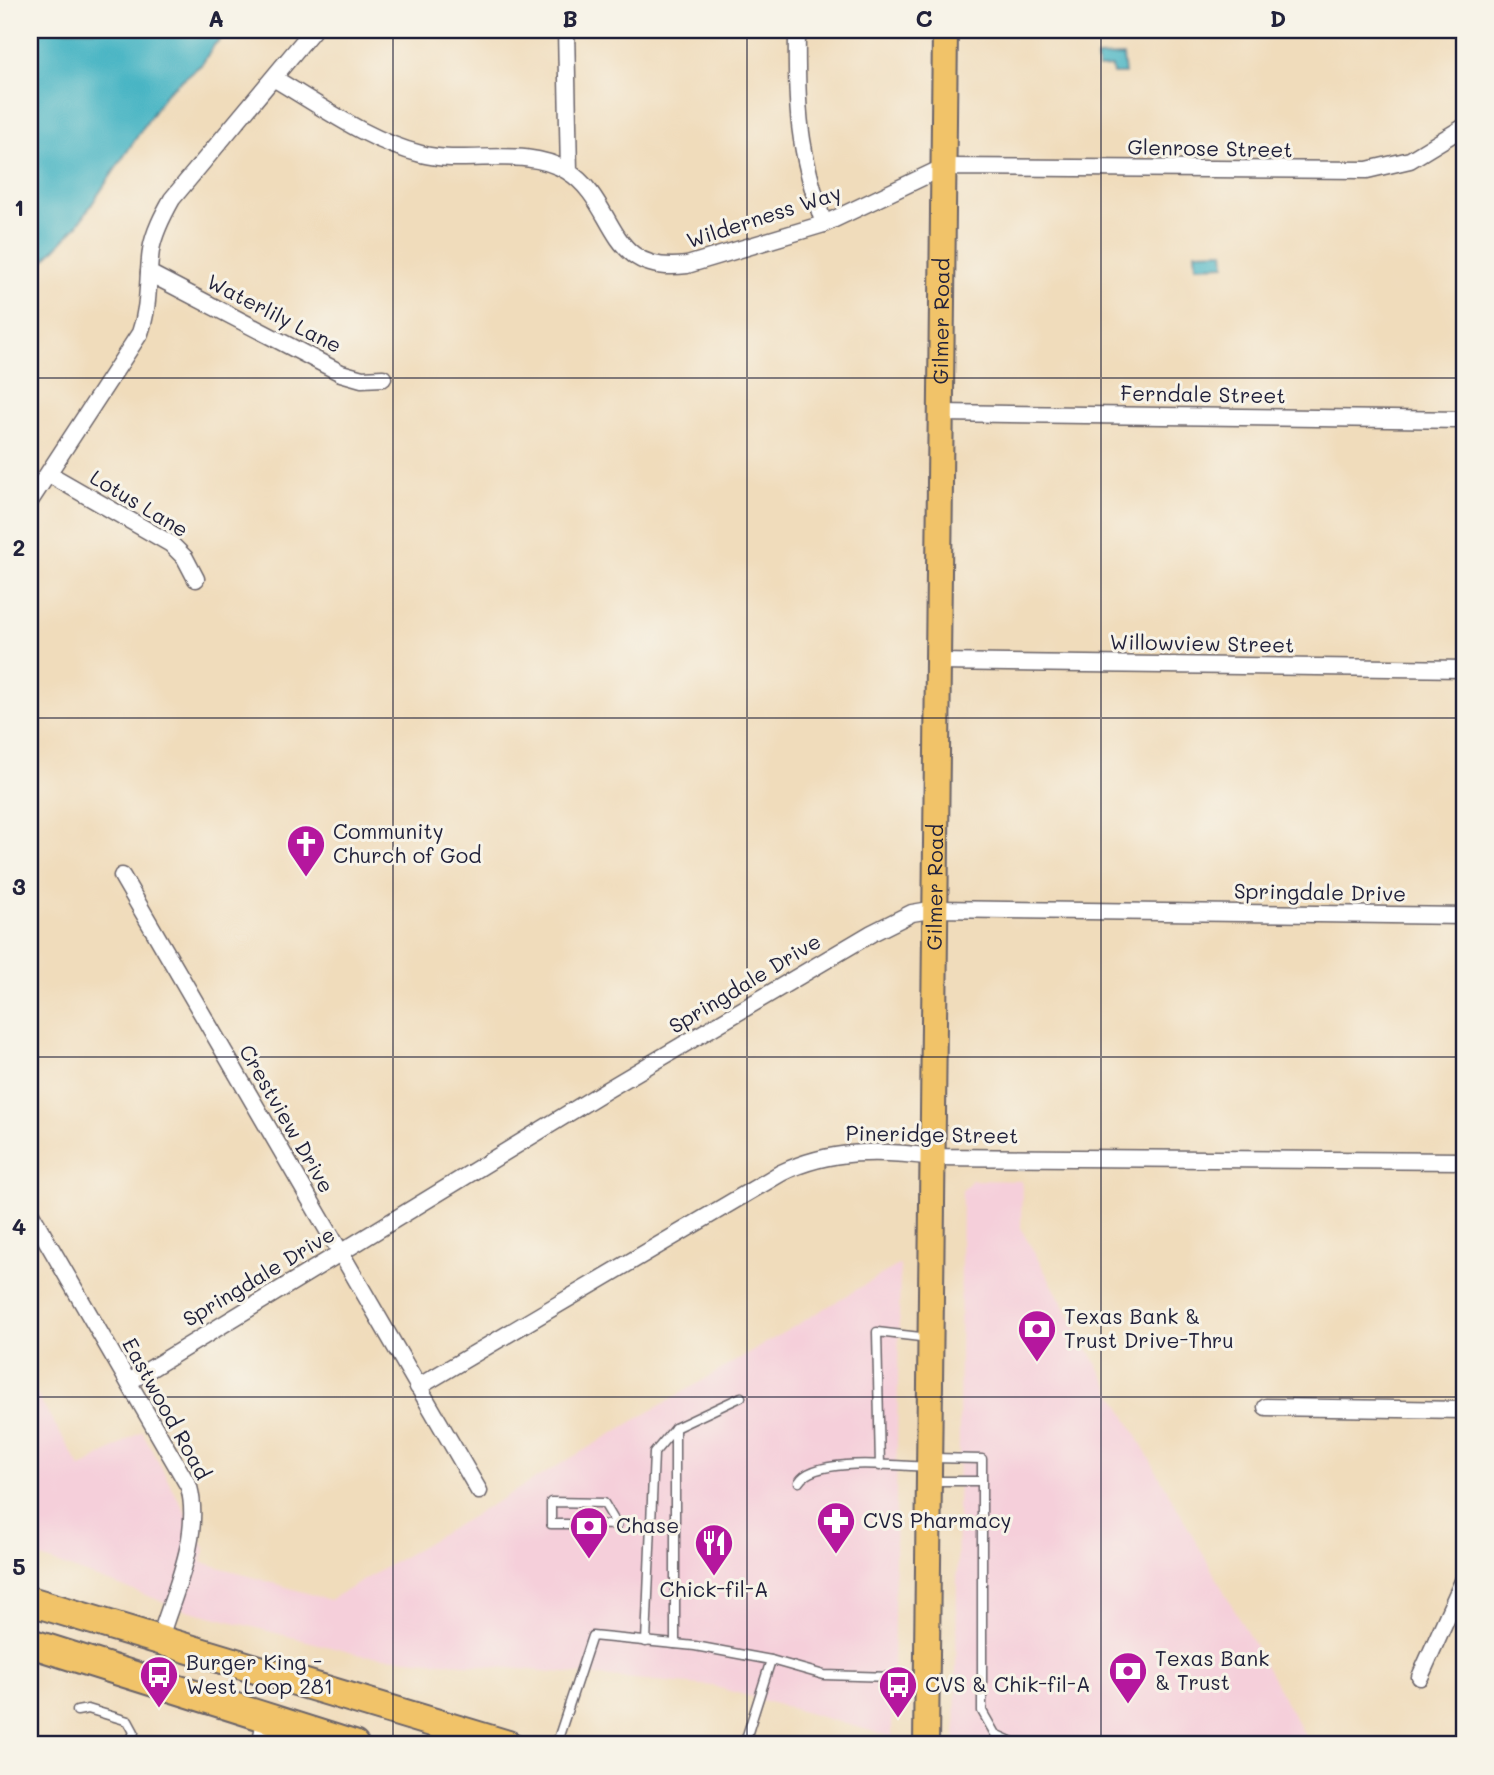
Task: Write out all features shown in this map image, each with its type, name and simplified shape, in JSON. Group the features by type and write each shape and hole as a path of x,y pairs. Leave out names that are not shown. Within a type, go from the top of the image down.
{"highway":[{"path":"30,1601 508,1745"},
{"path":"98,1664 115,1628"},
{"path":"30,1643 354,1745"},
{"path":"266,1717 279,1677"}],"main road":[{"name":"Gilmer Road","path":"926,1745 946,30"}],"street":[{"path":"30,501 140,333 148,304 149,273 155,235 172,199 275,79 313,30"},
{"path":"566,30 569,172"},
{"path":"797,30 798,132 806,170 824,224"},
{"name":"Wilderness Way","path":"275,79 369,135 419,154 447,159 533,160 569,172 591,195 624,248 653,265 687,265 824,224 944,167"},
{"name":"Glenrose Street","path":"944,167 1367,170 1410,160 1464,127"},
{"name":"Waterlily Lane","path":"149,273 341,373 362,379 383,378"},
{"name":"Ferndale Street","path":"942,413 1464,420"},
{"name":"Lotus Lane","path":"48,474 171,544 185,558 196,579"},
{"name":"Willowview Street","path":"939,662 1464,669"},
{"name":"Crestview Drive","path":"122,876 479,1491"},
{"name":"Springdale Drive","path":"129,1381 872,933 912,913 936,909 1464,916"},
{"name":"Pineridge Street","path":"418,1387 790,1169 849,1153 933,1157 1464,1161"},
{"name":"Eastwood Road","path":"30,1212 186,1479 192,1499 191,1534 159,1641"},
{"path":"1266,1407 1464,1410"},
{"path":"1420,1677 1464,1580"},
{"path":"260,1745 266,1717"}],"lane":[{"path":"880,1466 877,1332 931,1339"},
{"path":"646,1642 653,1459 663,1439 675,1429 741,1397"},
{"path":"675,1429 675,1644"},
{"path":"930,1469 982,1459 982,1710 995,1734 1019,1745"},
{"path":"799,1482 805,1474 821,1467 880,1466 930,1469 982,1481"},
{"path":"568,1524 551,1524 551,1502 604,1503 617,1525 581,1524"},
{"path":"556,1745 592,1636 675,1644 771,1660 824,1675 927,1678"},
{"path":"744,1745 771,1660"},
{"path":"77,1711 88,1709 128,1721 134,1732 129,1745"}],"shaded area":[{"path":"972,1180 1022,1181 1021,1229 1310,1745 955,1745 962,1190"},
{"path":"900,1264 892,1737 712,1686 361,1655 187,1610 30,1554 30,1383 81,1468 142,1431 205,1549 202,1562 330,1600"}],"water":[{"path":"30,30 231,30 214,45 202,64 167,92 77,226 30,275"},
{"path":"1123,56 1125,74 1113,74 1112,67 1098,68 1097,57"},
{"path":"1224,251 1225,265 1196,266 1195,252"}],"place":[{"name":"Community Church of God","path":"306,878"},
{"name":"Texas Bank & Trust Drive-Thru","path":"1037,1363"},
{"name":"CVS Pharmacy","path":"836,1555"},
{"name":"Chase","path":"589,1560"},
{"name":"Chick-fil-A","path":"714,1577"},
{"name":"Texas Bank & Trust","path":"1128,1705"},
{"name":"Burger King - West Loop 281","path":"159,1709"},
{"name":"CVS & Chik-fil-A","path":"898,1719"}]}
